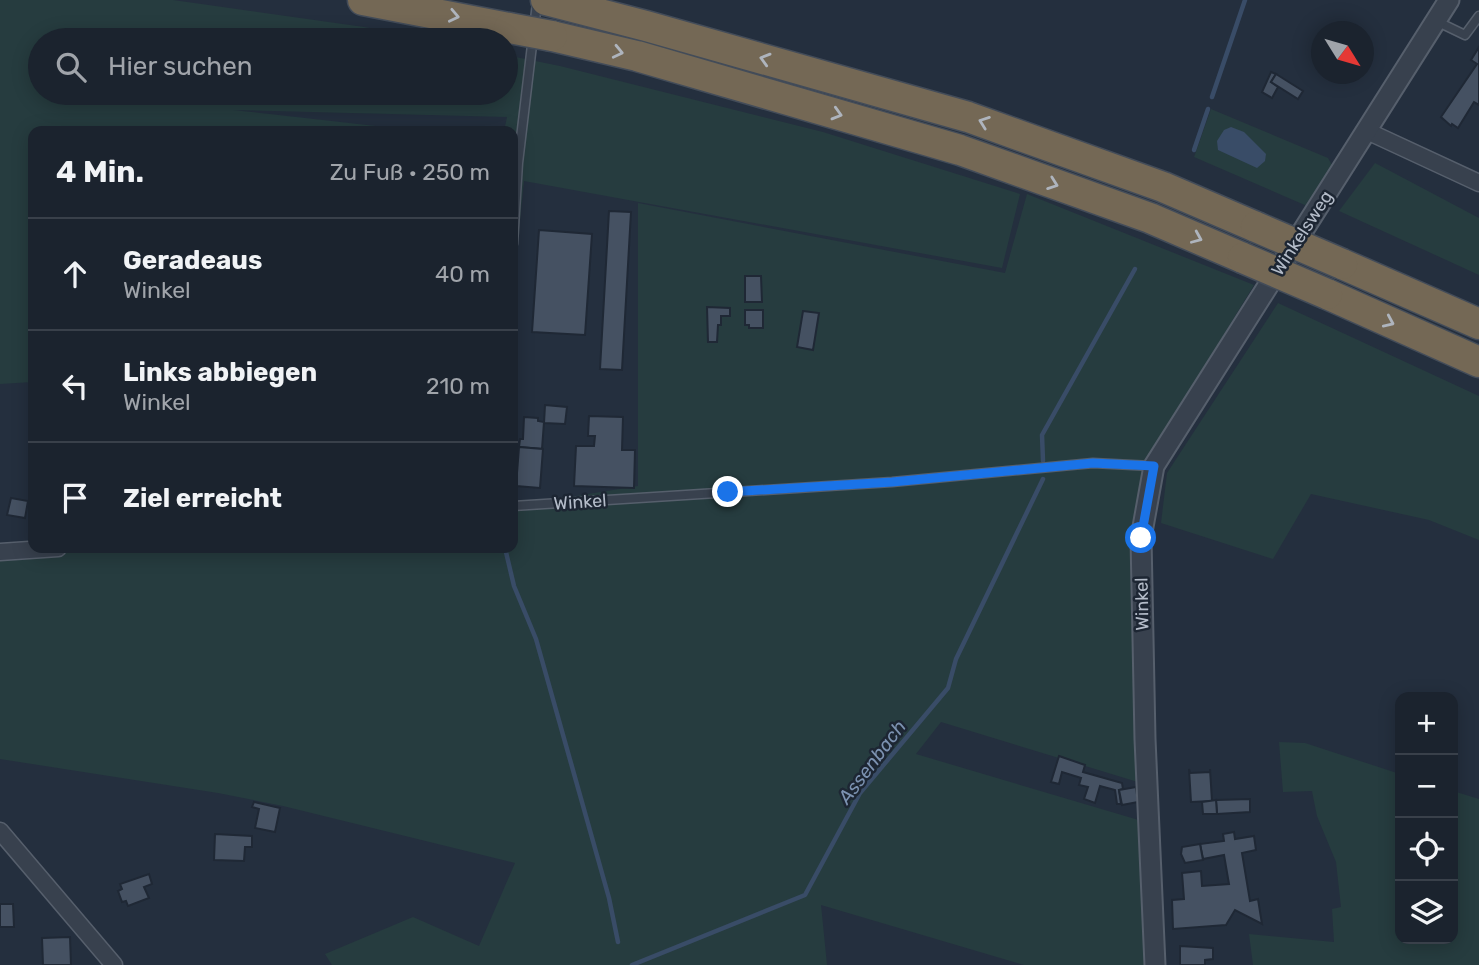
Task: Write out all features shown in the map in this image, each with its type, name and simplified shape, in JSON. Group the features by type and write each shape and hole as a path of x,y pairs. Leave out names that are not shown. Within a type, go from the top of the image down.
{"highway":[{"path":"363,0 514,28"},
{"path":"547,1 968,117 1163,187 1479,324"},
{"path":"518,29 637,56 960,150 1150,218 1479,362"}],"street":[{"name":"Winkelsweg","path":"1154,466 1449,0"},
{"path":"1367,131 1479,183"},
{"name":"Winkel","path":"1154,466 1141,538 1145,739 1155,965"},
{"path":"0,552 28,550"},
{"path":"0,831 114,965"}],"lane":[{"path":"518,163 547,1"},
{"path":"1436,21 1465,35 1479,16"},
{"name":"Winkel","path":"518,506 892,482 1093,463 1154,466"}],"green space":[{"path":"0,0 173,0 369,28 28,28 28,105 518,105 518,57 823,132 1020,194 1002,268 524,181 518,239 518,126 505,126 507,117 233,110 375,126 28,126 28,382 0,384"},
{"path":"1211,109 1328,158 1332,165 1307,206 1194,157"},
{"path":"1375,163 1479,218 1479,275 1339,211"},
{"path":"1027,194 1254,285 1145,464 1141,783 941,722 916,754 1142,821 1148,965 1024,965 821,905 827,965 332,965 325,954 413,917 479,946 515,863 283,806 218,793 0,759 0,558 28,551 518,553 518,505 638,486 638,203 1005,273"},
{"path":"1278,303 1479,396 1479,540 1429,520 1311,494 1273,559 1161,523 1167,473"},
{"path":"1279,742 1305,743 1395,772 1395,944 1458,944 1458,793 1479,799 1479,965 1253,965 1249,934 1334,942 1332,909 1341,907 1336,862 1317,816 1312,791 1283,792"}],"water":[{"path":"1231,127 1244,132 1266,154 1265,161 1257,168 1218,150 1217,141 1224,130"}],"building":[{"path":"1479,47 1479,105 1474,102 1458,128 1452,124 1451,126 1441,117 1477,64 1471,60"},
{"path":"1271,72 1276,74 1271,82 1278,87 1272,98 1262,92"},
{"path":"1276,74 1303,91 1298,99 1271,82"},
{"path":"609,211 631,212 622,370 600,369"},
{"path":"539,230 592,234 585,335 532,332"},
{"path":"745,276 761,276 762,302 745,302"},
{"path":"707,307 730,308 730,316 721,316 717,342 708,342"},
{"path":"745,310 763,310 763,328 749,328 749,325 745,325"},
{"path":"803,311 819,313 813,350 797,347"},
{"path":"545,405 567,407 565,424 544,423"},
{"path":"589,416 623,417 622,450 635,450 634,488 574,486 576,446 594,446 595,436 588,436"},
{"path":"524,417 538,418 538,421 544,422 542,449 519,447 520,439 523,439"},
{"path":"519,447 543,449 540,488 518,486"},
{"path":"11,498 28,501 25,518 7,515"},
{"path":"1059,756 1085,765 1083,772 1122,783 1123,789 1119,790 1121,804 1117,804 1115,790 1100,786 1095,803 1084,799 1088,787 1079,785 1081,778 1062,772 1059,784 1051,782"},
{"path":"1189,769 1190,773 1210,772 1210,769 1212,801 1191,802"},
{"path":"1136,787 1138,802 1122,805 1119,790"},
{"path":"1250,799 1250,812 1217,814 1216,800"},
{"path":"1216,800 1217,814 1203,814 1202,802"},
{"path":"254,802 280,808 275,832 255,828 259,809 252,807"},
{"path":"1234,832 1235,839 1254,836 1256,850 1242,853 1250,901 1258,899 1262,924 1235,910 1226,925 1173,929 1172,900 1184,899 1182,873 1201,871 1202,886 1229,884 1224,855 1203,859 1200,844 1224,841 1223,834"},
{"path":"215,834 252,836 252,847 245,847 244,861 214,860"},
{"path":"1200,844 1203,860 1185,863 1181,854 1182,847"},
{"path":"149,874 152,884 144,887 149,898 128,906 126,901 122,902 118,891 122,889 120,884"},
{"path":"0,904 13,904 14,927 0,927"},
{"path":"70,937 71,965 43,965 42,938"},
{"path":"1180,946 1213,948 1213,959 1205,960 1205,965 1180,965"}],"waterway":[{"name":"Assenbach","path":"1212,97 1245,0"},
{"name":"Assenbach","path":"1194,150 1208,109"},
{"name":"Assenbach","path":"1043,461 1042,435 1135,269"},
{"name":"Assenbach","path":"632,965 805,895 860,793 948,688 956,659 1043,479"},
{"path":"506,553 514,586 536,639 609,898 618,942"}],"route":[{"path":"728,492 892,482 1093,463 1154,466 1141,538"}]}
